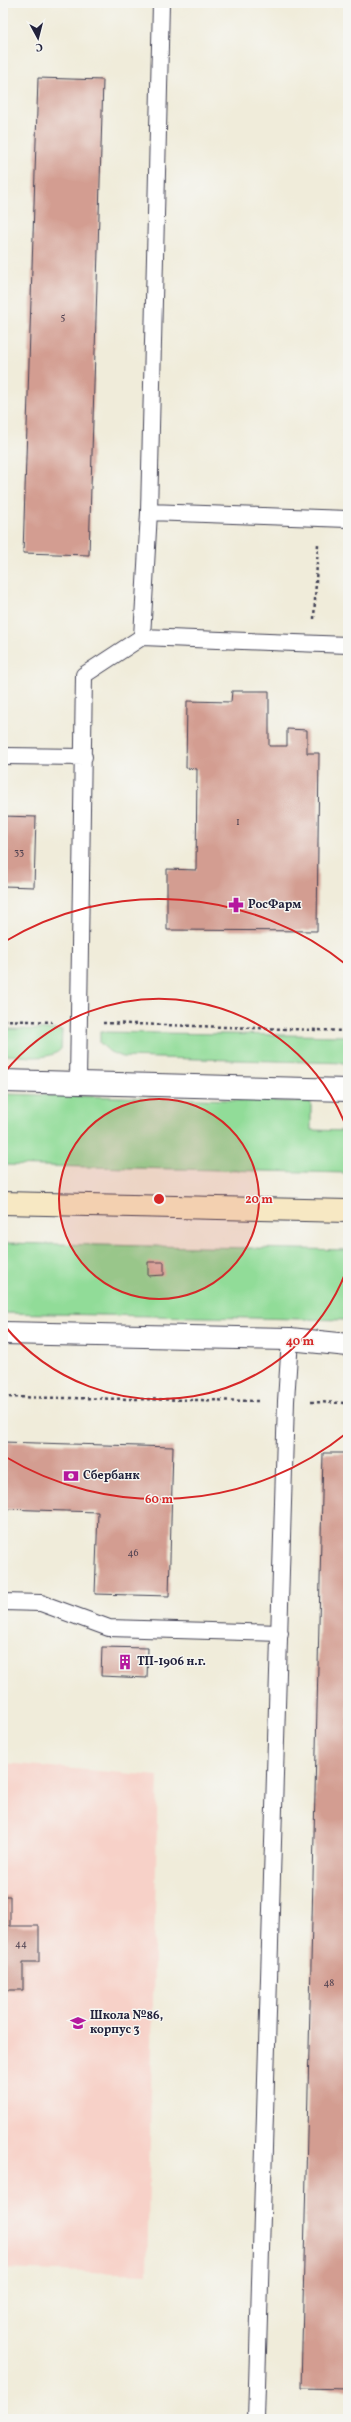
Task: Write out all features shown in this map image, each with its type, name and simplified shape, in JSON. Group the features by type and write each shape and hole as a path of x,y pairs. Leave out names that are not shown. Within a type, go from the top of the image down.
{"main road":[{"path":"3,1203 348,1211"}],"street":[{"path":"3,1080 348,1090"},
{"path":"3,1333 290,1339 348,1345"}],"lane":[{"path":"142,637 149,512 161,3"},
{"path":"149,512 348,519"},
{"path":"78,1082 84,757 84,675 142,637 348,645"},
{"path":"3,756 84,757"},
{"path":"256,2419 286,1401 290,1339"},
{"path":"3,1602 41,1603 108,1628 280,1633"}],"path":[{"path":"313,643 320,518"},
{"path":"3,1020 348,1031"},
{"path":"3,1397 348,1403"}],"shaded area":[{"name":"Школа №86, корпус 3","path":"3,1763 158,1776 147,2274 3,2269"}],"green space":[{"path":"3,1029 62,1030 61,1049 56,1053 42,1057 3,1055"},
{"path":"100,1032 348,1036 348,1063 123,1057 110,1052 100,1043"},
{"path":"3,1094 311,1102 311,1130 348,1131 348,1173 3,1165"},
{"path":"3,1243 348,1250 348,1320 3,1313"}],"building":[{"path":"38,78 103,80 89,555 23,553"},
{"path":"232,691 269,691 269,746 287,746 287,729 307,730 307,753 319,753 317,931 167,930 167,869 196,870 197,769 186,768 187,701 231,702"},
{"path":"3,816 36,817 34,887 3,886"},
{"path":"148,1262 164,1262 164,1275 148,1276"},
{"path":"3,1442 173,1447 169,1596 95,1594 98,1512 3,1509"},
{"path":"323,1453 348,1453 348,2389 301,2388"},
{"name":"ТП-1906 н.г.","path":"102,1647 148,1648 147,1678 101,1676"},
{"path":"3,1896 10,1896 10,1926 39,1926 39,1962 23,1962 23,1990 3,1990"}],"place":[{"name":"РосФарм","path":"236,905"},
{"name":"Сбербанк","path":"71,1476"},
{"name":"ТП-1906 н.г.","path":"125,1662"},
{"name":"Школа №86, корпус 3","path":"78,2023"}]}
